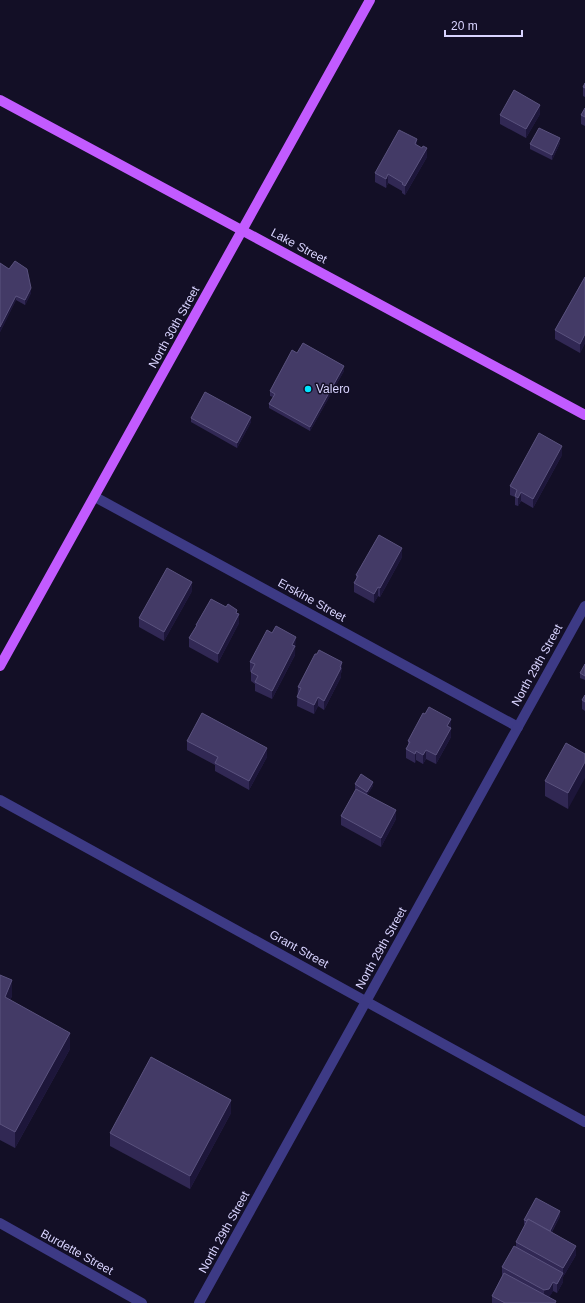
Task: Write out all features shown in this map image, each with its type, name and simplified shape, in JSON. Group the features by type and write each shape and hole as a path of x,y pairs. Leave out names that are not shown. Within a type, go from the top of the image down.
{"main road":[{"name":"North 30th Street","path":"0,666 370,0"},
{"name":"Lake Street","path":"0,100 585,415"}],"street":[{"name":"Erskine Street","path":"95,497 518,727"},
{"name":"North 29th Street","path":"199,1303 585,606"},
{"name":"Grant Street","path":"0,800 585,1122"},
{"name":"Burdette Street","path":"0,1223 142,1303"}],"building":[{"path":"514,90 540,105 526,129 500,115"},
{"path":"585,108 585,117 581,115"},
{"path":"539,128 560,138 552,155 530,144"},
{"path":"399,130 417,139 415,144 422,148 423,146 427,148 405,186 402,184 403,183 388,174 386,179 375,173"},
{"path":"15,261 27,269 31,288 25,300 16,296 0,327 0,263 9,269"},
{"path":"585,277 585,334 580,344 555,330"},
{"path":"303,343 344,366 310,427 269,404 275,394 270,391 292,350 297,353"},
{"path":"205,392 251,417 237,443 191,418"},
{"path":"539,433 562,446 533,499 521,492 518,498 515,496 517,490 510,486"},
{"path":"379,535 402,548 380,588 378,587 374,594 354,583 358,576 356,575"},
{"path":"167,568 192,582 164,632 139,618"},
{"path":"211,599 226,607 228,604 237,610 236,613 239,614 218,654 189,638"},
{"path":"276,626 296,637 292,645 295,646 272,691 255,682 258,676 251,672 255,664 250,662 267,630 272,633"},
{"path":"319,650 342,662 341,668 324,701 318,697 314,705 297,697 301,688 298,687 315,654 317,654"},
{"path":"585,664 585,676 580,673"},
{"path":"585,695 585,702 582,700"},
{"path":"429,707 451,719 447,726 451,728 436,755 426,750 423,755 416,751 415,754 406,749 410,742 408,741 423,713 425,714"},
{"path":"202,713 267,748 249,781 215,763 218,757 187,741"},
{"path":"566,743 585,754 585,762 568,793 545,781"},
{"path":"361,774 373,782 367,792 355,784"},
{"path":"356,789 396,810 381,838 341,816"},
{"path":"0,975 12,980 5,997 70,1033 15,1132 0,1124"},
{"path":"151,1057 231,1100 190,1176 110,1133"},
{"path":"536,1198 560,1211 550,1231 528,1219 527,1221 524,1220"},
{"path":"528,1219 576,1246 563,1268 516,1242"},
{"path":"514,1246 563,1273 557,1284 553,1282 549,1289 544,1290 502,1267"},
{"path":"504,1273 556,1301 555,1303 505,1303 492,1296"}],"place":[{"name":"Valero","path":"308,389"}]}
